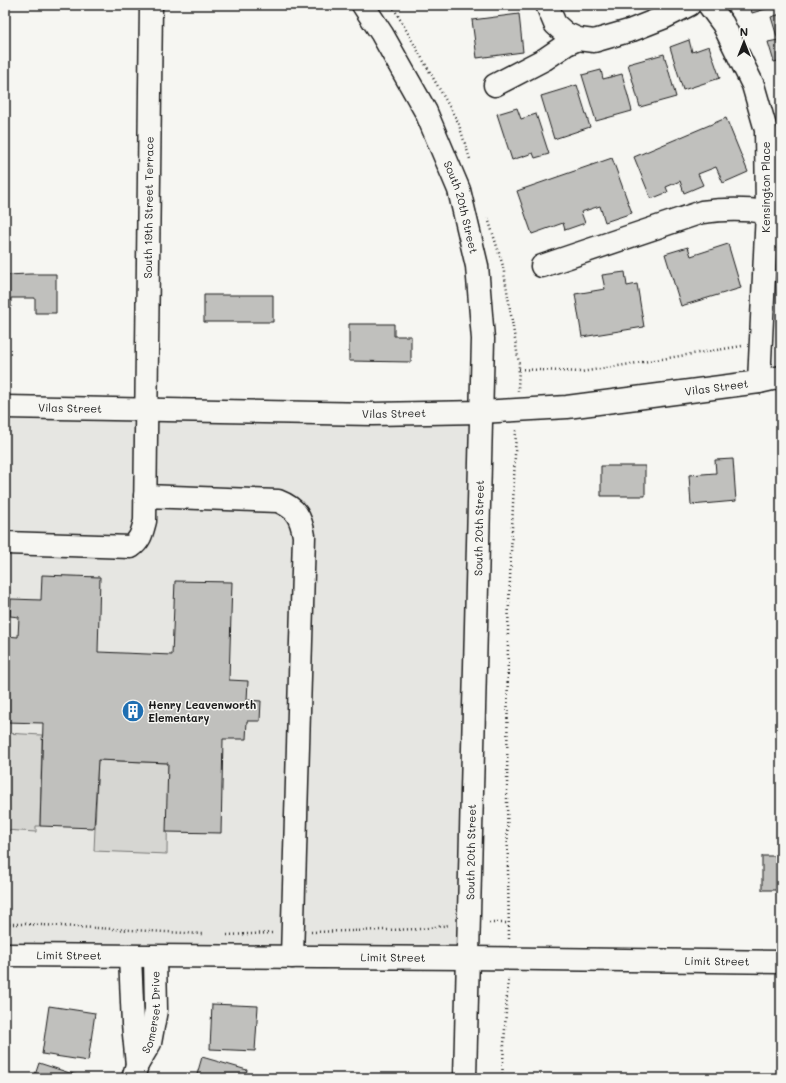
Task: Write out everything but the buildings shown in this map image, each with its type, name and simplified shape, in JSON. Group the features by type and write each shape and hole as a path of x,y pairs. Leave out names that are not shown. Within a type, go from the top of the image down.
{"street":[{"name":"South 19th Street Terrace","path":"5,542 131,547 138,542 142,534 145,522 151,5"},
{"name":"South 20th Street","path":"362,5 382,34 426,112 459,190 477,266 482,339 466,1078"},
{"path":"547,5 555,24 564,33 578,38 594,41 665,17 690,5"},
{"name":"Kensington Place","path":"709,5 723,24 753,85 766,130 767,212 759,382"},
{"path":"494,85 545,59 578,38"},
{"path":"542,266 702,212 720,209 741,209 767,212"},
{"name":"Vilas Street","path":"5,406 373,414 481,412 567,408 759,382 781,377"},
{"path":"145,496 278,501 286,504 297,513 302,521 304,536 292,958"},
{"name":"Limit Street","path":"5,956 468,958 781,962"},
{"name":"Somerset Drive","path":"130,957 135,1071"},
{"name":"Somerset Drive","path":"135,1071 150,1043 156,1010 155,957"}],"path":[{"path":"519,369 581,372 741,346 760,350"},
{"path":"226,935 421,929 470,923 508,923"},
{"path":"5,924 204,935"}],"shaded area":[{"path":"5,407 481,412 468,958 5,955"},
{"path":"5,733 42,735 40,826 36,826 36,832 5,830"},
{"path":"98,760 168,763 167,854 94,851"}],"place":[{"name":"Henry Leavenworth Elementary","path":"133,711"}]}
